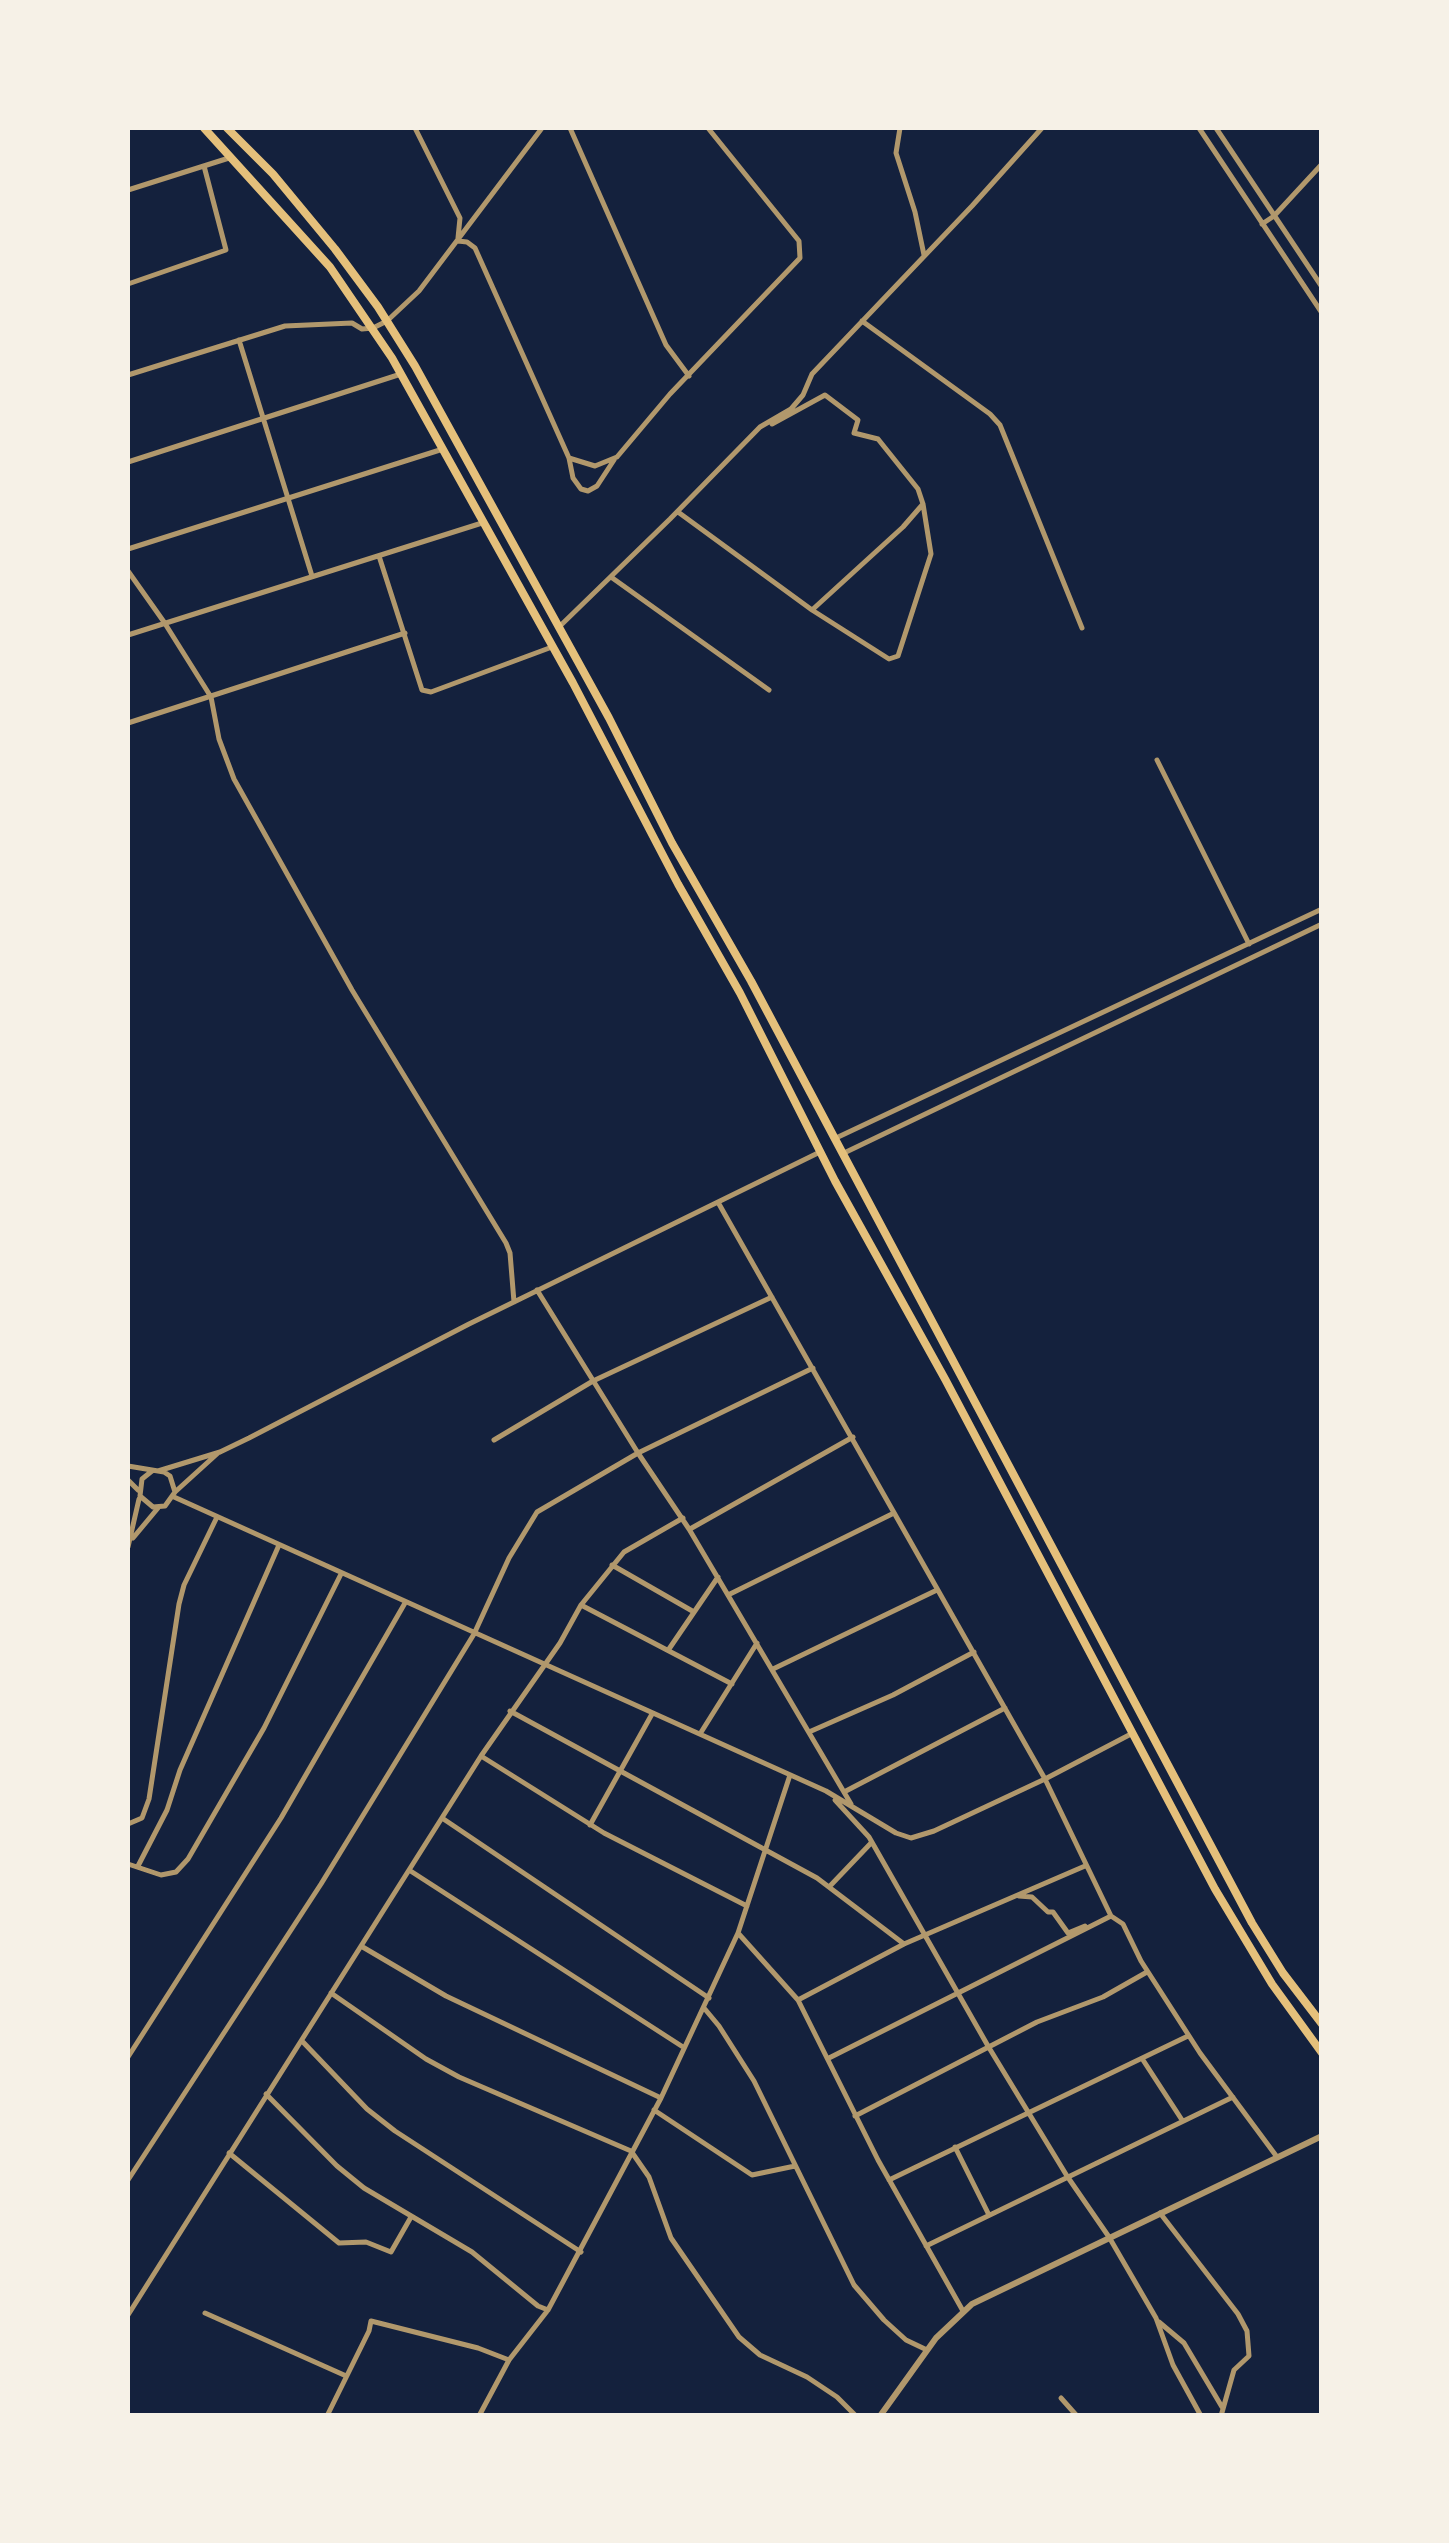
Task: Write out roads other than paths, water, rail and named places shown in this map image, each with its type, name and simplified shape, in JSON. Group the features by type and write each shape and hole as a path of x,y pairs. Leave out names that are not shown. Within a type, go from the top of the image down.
{"highway":[{"path":"204,128 314,247 373,328 443,448 740,993 820,1152 1237,1927 1322,2054"},
{"path":"227,128 313,220 388,321 609,718 1252,1922 1300,1999 1322,2024"}],"street":[{"path":"415,128 460,218 458,241"},
{"path":"128,375 309,323 352,323 373,328 388,321 407,306 542,128"},
{"path":"570,128 666,344 688,376"},
{"path":"458,241 475,248 569,458 573,478 581,489 588,491 597,486 617,457 688,376 800,258 800,241 708,128"},
{"path":"900,128 896,153 925,256"},
{"path":"558,627 678,512 760,426 791,409 812,374 1042,128"},
{"path":"1199,128 1322,313"},
{"path":"1216,128 1322,287"},
{"path":"128,190 232,157"},
{"path":"1262,224 1322,164"},
{"path":"128,284 226,250 204,166"},
{"path":"862,321 1000,425 1082,628"},
{"path":"239,340 312,577"},
{"path":"128,462 400,374"},
{"path":"678,512 812,610 889,659 898,656 932,554 918,489 878,440 854,433 858,420 826,395 777,422 760,426"},
{"path":"128,549 443,448"},
{"path":"569,458 595,466 617,457"},
{"path":"812,610 923,504"},
{"path":"128,634 483,523"},
{"path":"380,556 422,690 431,692 552,647"},
{"path":"128,571 211,697 219,739 234,779 352,990 506,1244 514,1302"},
{"path":"611,577 769,690"},
{"path":"128,723 405,633"},
{"path":"1157,760 1249,944"},
{"path":"834,1139 1322,909"},
{"path":"842,1154 1322,924"},
{"path":"128,1546 142,1479 155,1471 220,1452 537,1290 820,1152"},
{"path":"718,1204 1045,1779 1111,1916 1123,1924 1188,2036 1277,2157"},
{"path":"537,1290 718,1576 853,1807"},
{"path":"494,1440 594,1381 772,1297"},
{"path":"128,2180 321,1884 474,1634 537,1512 638,1452 813,1368"},
{"path":"689,1529 853,1436"},
{"path":"128,1546 159,1508 220,1452"},
{"path":"128,1466 170,1476 174,1495"},
{"path":"128,1480 147,1505 159,1508"},
{"path":"174,1495 826,1791 911,1838 1045,1779 1133,1734"},
{"path":"728,1595 894,1513"},
{"path":"128,1824 142,1818 149,1798 179,1604 216,1517"},
{"path":"128,2315 129,2304 581,1605 612,1565 646,1537 682,1518"},
{"path":"138,1866 167,1810 180,1770 279,1545"},
{"path":"612,1565 694,1612"},
{"path":"128,1864 161,1875 176,1872 188,1859 264,1728 341,1574"},
{"path":"669,1650 718,1576"},
{"path":"772,1670 937,1590"},
{"path":"128,2056 281,1818 405,1603"},
{"path":"581,1605 732,1684"},
{"path":"700,1735 757,1643"},
{"path":"808,1732 893,1695 974,1652"},
{"path":"844,1792 1005,1708"},
{"path":"510,1711 830,1886 904,1944"},
{"path":"590,1825 652,1714"},
{"path":"481,1756 590,1825 747,1906"},
{"path":"478,2416 509,2360 548,2310 661,2098 738,1933 790,1775"},
{"path":"826,1791 872,1842 988,2046 1157,2320 1173,2365 1201,2416"},
{"path":"442,1818 708,1998"},
{"path":"830,1886 872,1842"},
{"path":"798,2000 904,1944 1085,1866"},
{"path":"409,1870 685,2048"},
{"path":"1014,1896 1032,1896 1048,1912 1053,1912 1068,1933 1111,1916"},
{"path":"829,2058 1111,1916"},
{"path":"738,1933 798,2000 855,2116 963,2311"},
{"path":"361,1946 446,1996 661,2098"},
{"path":"855,2116 988,2046 1103,1997 1148,1972"},
{"path":"331,1993 459,2078 631,2152 650,2177 671,2238 739,2338 760,2355 808,2377 856,2416"},
{"path":"704,2008 720,2026 754,2081 854,2285 906,2340 927,2350"},
{"path":"889,2180 1188,2036"},
{"path":"301,2039 367,2109 395,2131 581,2252"},
{"path":"1143,2060 1182,2121"},
{"path":"266,2094 364,2188 472,2252 548,2310"},
{"path":"926,2246 1233,2097"},
{"path":"654,2110 752,2175 795,2166"},
{"path":"880,2416 927,2350 963,2311 994,2292 1322,2136"},
{"path":"956,2147 989,2215"},
{"path":"229,2153 339,2243 366,2242 392,2252 411,2217"},
{"path":"1160,2213 1247,2331 1249,2356 1234,2370 1221,2416"},
{"path":"206,2313 345,2375"},
{"path":"1157,2320 1184,2344 1222,2407"},
{"path":"327,2416 371,2322 478,2348 509,2360"},
{"path":"1060,2398 1077,2416"}]}
